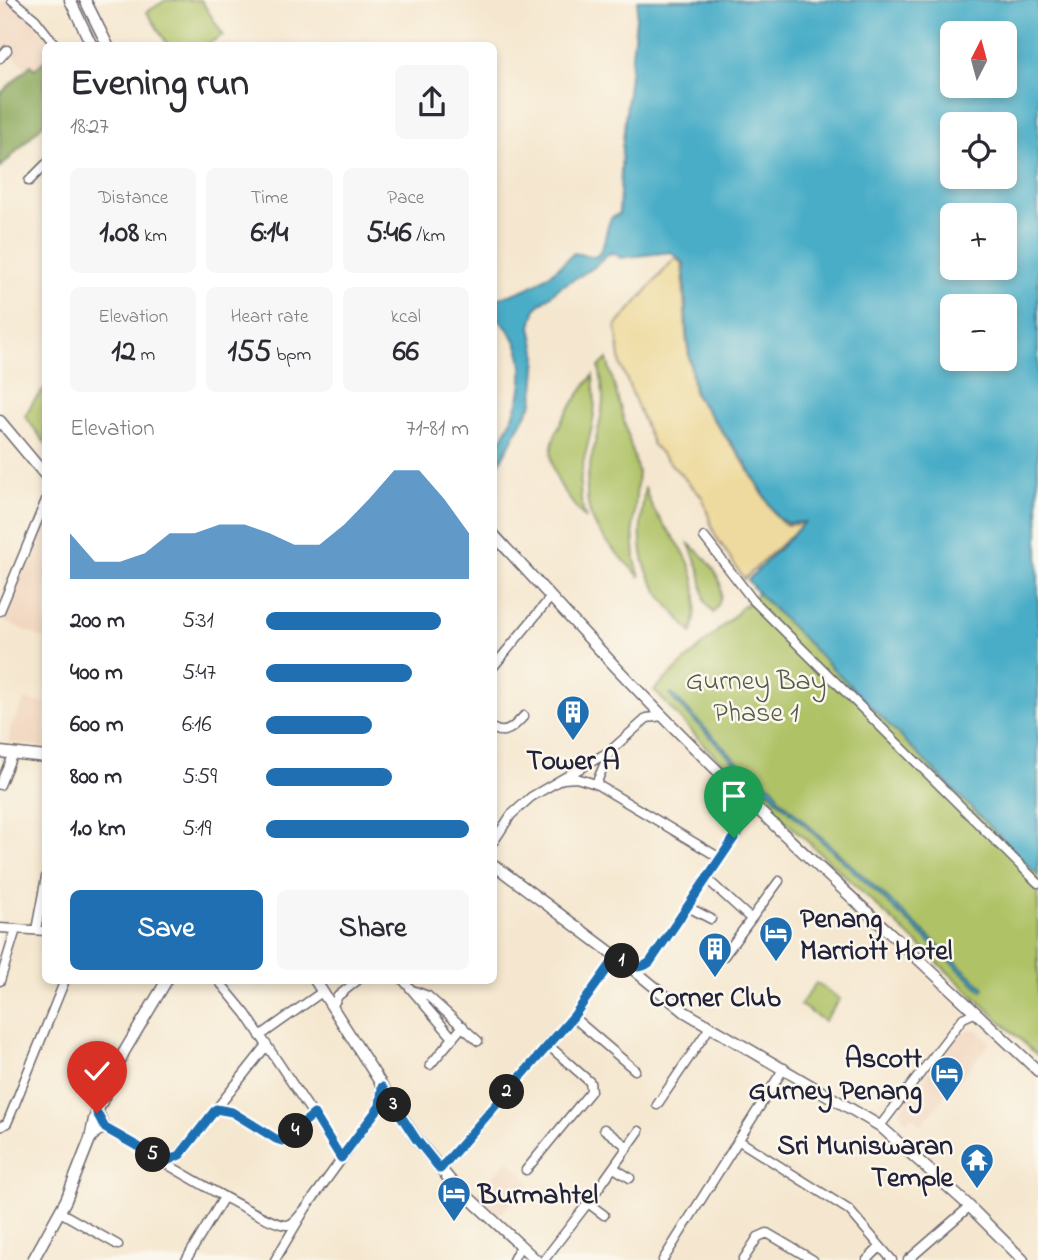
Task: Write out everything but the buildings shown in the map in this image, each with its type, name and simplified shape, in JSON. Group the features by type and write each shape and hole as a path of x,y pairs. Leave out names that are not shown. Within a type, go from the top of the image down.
{"main road":[{"path":"70,0 90,42"},
{"path":"85,0 106,42"},
{"path":"2,429 42,473"},
{"path":"497,538 663,716 755,807 1038,1071"},
{"path":"0,752 42,757"},
{"path":"497,867 629,966 685,1012 880,1126 1023,1260"},
{"path":"90,1139 97,1113 124,1052 165,984"},
{"path":"317,984 416,1139 440,1169 536,1260"},
{"path":"33,1260 60,1212 90,1139 97,1131 105,1128 97,1113"}],"street":[{"path":"12,0 35,19 53,42"},
{"path":"0,58 7,50"},
{"path":"29,181 42,168"},
{"path":"0,611 42,510"},
{"path":"704,537 752,599 1038,883"},
{"path":"0,585 9,590"},
{"path":"497,662 551,597"},
{"path":"497,731 507,731 524,716"},
{"path":"497,837 520,807 560,779 610,751 647,718 663,716"},
{"path":"596,784 610,751"},
{"path":"0,785 4,764 13,753"},
{"path":"560,779 576,778 596,784 720,858"},
{"path":"629,966 642,967 650,962 755,807"},
{"path":"707,879 751,919"},
{"path":"724,956 779,881"},
{"path":"688,907 710,919"},
{"path":"0,928 41,930"},
{"path":"0,981 16,929"},
{"path":"440,1169 573,1017 616,957"},
{"path":"0,1127 10,1116 63,984"},
{"path":"221,984 267,1045 341,1158"},
{"path":"332,1007 338,996 353,984"},
{"path":"407,984 453,1038"},
{"path":"412,990 428,996 478,1041"},
{"path":"260,1036 322,992"},
{"path":"880,1126 963,1018 976,1012"},
{"path":"573,1017 635,1070"},
{"path":"430,1065 463,1027"},
{"path":"657,1104 710,1027"},
{"path":"165,1162 180,1155 267,1045"},
{"path":"526,1170 591,1091 590,1082 548,1045"},
{"path":"663,1260 783,1068"},
{"path":"275,1260 306,1208 380,1106 382,1087"},
{"path":"225,1097 225,1105 232,1112 282,1141 314,1114"},
{"path":"216,1109 232,1112"},
{"path":"105,1128 224,1197 276,1223 293,1223 306,1208"},
{"path":"604,1129 628,1147"},
{"path":"544,1260 639,1131"},
{"path":"738,1140 849,1210 892,1260"},
{"path":"614,1168 630,1178"},
{"path":"186,1260 224,1197"},
{"path":"588,1203 604,1215"},
{"path":"908,1260 969,1207"},
{"path":"60,1212 118,1245"},
{"path":"276,1223 284,1231 281,1249"},
{"path":"744,1260 758,1237 764,1233 771,1234 813,1260"},
{"path":"513,1260 520,1245"},
{"path":"867,1260 880,1247"}],"shaded area":[{"path":"0,0 8,0 21,8 51,42 42,42 42,82 0,44"},
{"path":"42,525 42,638 3,621"},
{"path":"25,700 42,703 42,748 9,742 11,726"},
{"path":"977,1029 990,1043 921,1125 912,1117 906,1121 901,1117 900,1110 961,1033"},
{"path":"508,1160 531,1184 499,1216 476,1194"}],"green space":[{"path":"166,0 201,0 223,35 211,42 166,42 147,12"},
{"path":"42,63 42,125 0,168 0,94 31,65 35,69"},
{"path":"607,359 638,472 633,529 635,560 640,577 604,537 594,523 589,508 588,477 602,414 599,367"},
{"path":"593,375 594,414 582,466 580,491 586,519 557,479 552,462 552,446 566,414"},
{"path":"42,392 42,439 25,416"},
{"path":"645,487 656,513 681,548 691,568 696,589 692,633 662,597 646,567 641,533"},
{"path":"689,544 705,558 717,575 721,594 713,613 705,601 700,571"},
{"name":"Gurney Bay Phase 1","path":"758,593 1038,875 1038,1056 705,746 654,690"},
{"path":"816,983 840,999 824,1021 800,1005"}],"sand":[{"path":"674,259 682,262 686,337 694,394 742,460 777,518 786,525 803,524 744,579 715,535 702,497 653,445 621,366 616,326"}],"water":[{"path":"638,0 1038,0 1038,875 748,580 805,522 787,523 777,517 744,460 695,394 687,336 684,263 671,252 620,258 615,253 608,254 593,268 559,288 536,308 531,326 537,356 533,402 497,468 497,449 518,403 522,362 513,337 497,319 497,298 537,283 574,253 596,257 603,246 612,217 619,214 622,149"},
{"path":"671,693 756,780 772,787 778,797 984,988 982,991 774,797 772,792 752,780 669,695"}],"place":[{"name":"Tower A","path":"573,742"},
{"name":"Penang Marriott Hotel","path":"776,963"},
{"name":"Corner Club","path":"715,979"},
{"name":"Ascott Gurney Penang","path":"947,1103"},
{"name":"Sri Muniswaran Temple","path":"977,1190"},
{"name":"Burmahtel","path":"454,1223"}],"route":[{"path":"97,1113 105,1128 165,1162 180,1155 216,1109 232,1112 282,1141 314,1114 341,1158 380,1106 382,1087 416,1139 440,1169 583,1005 616,957 635,967 646,966 650,962 734,838"}]}
